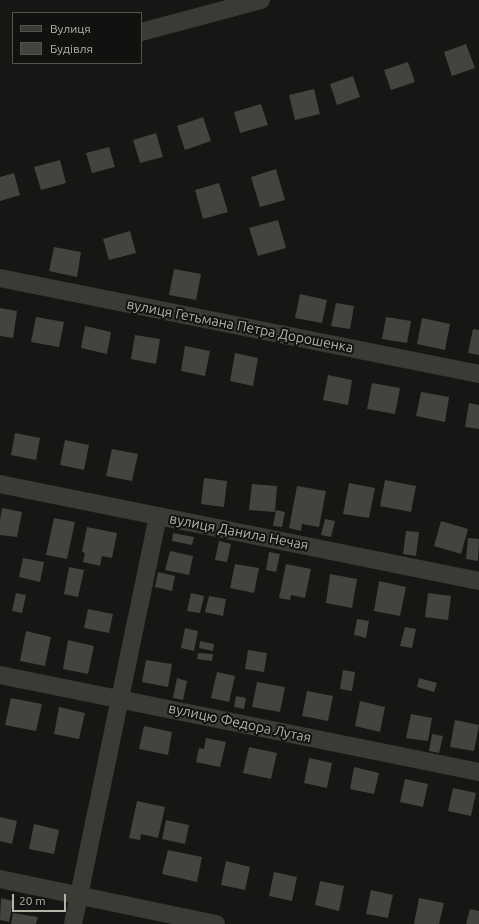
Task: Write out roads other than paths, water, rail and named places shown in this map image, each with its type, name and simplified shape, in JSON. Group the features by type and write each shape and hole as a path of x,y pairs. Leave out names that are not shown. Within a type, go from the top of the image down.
{"street":[{"path":"142,32 261,0"},
{"name":"вулиця Гетьмана Петра Дорошенка","path":"0,278 479,374"},
{"name":"вулиця Данила Нечая","path":"0,484 479,580"},
{"path":"73,924 158,516"},
{"name":"вулицю Федора Лутая","path":"0,674 479,772"},
{"path":"0,880 216,924"}]}
